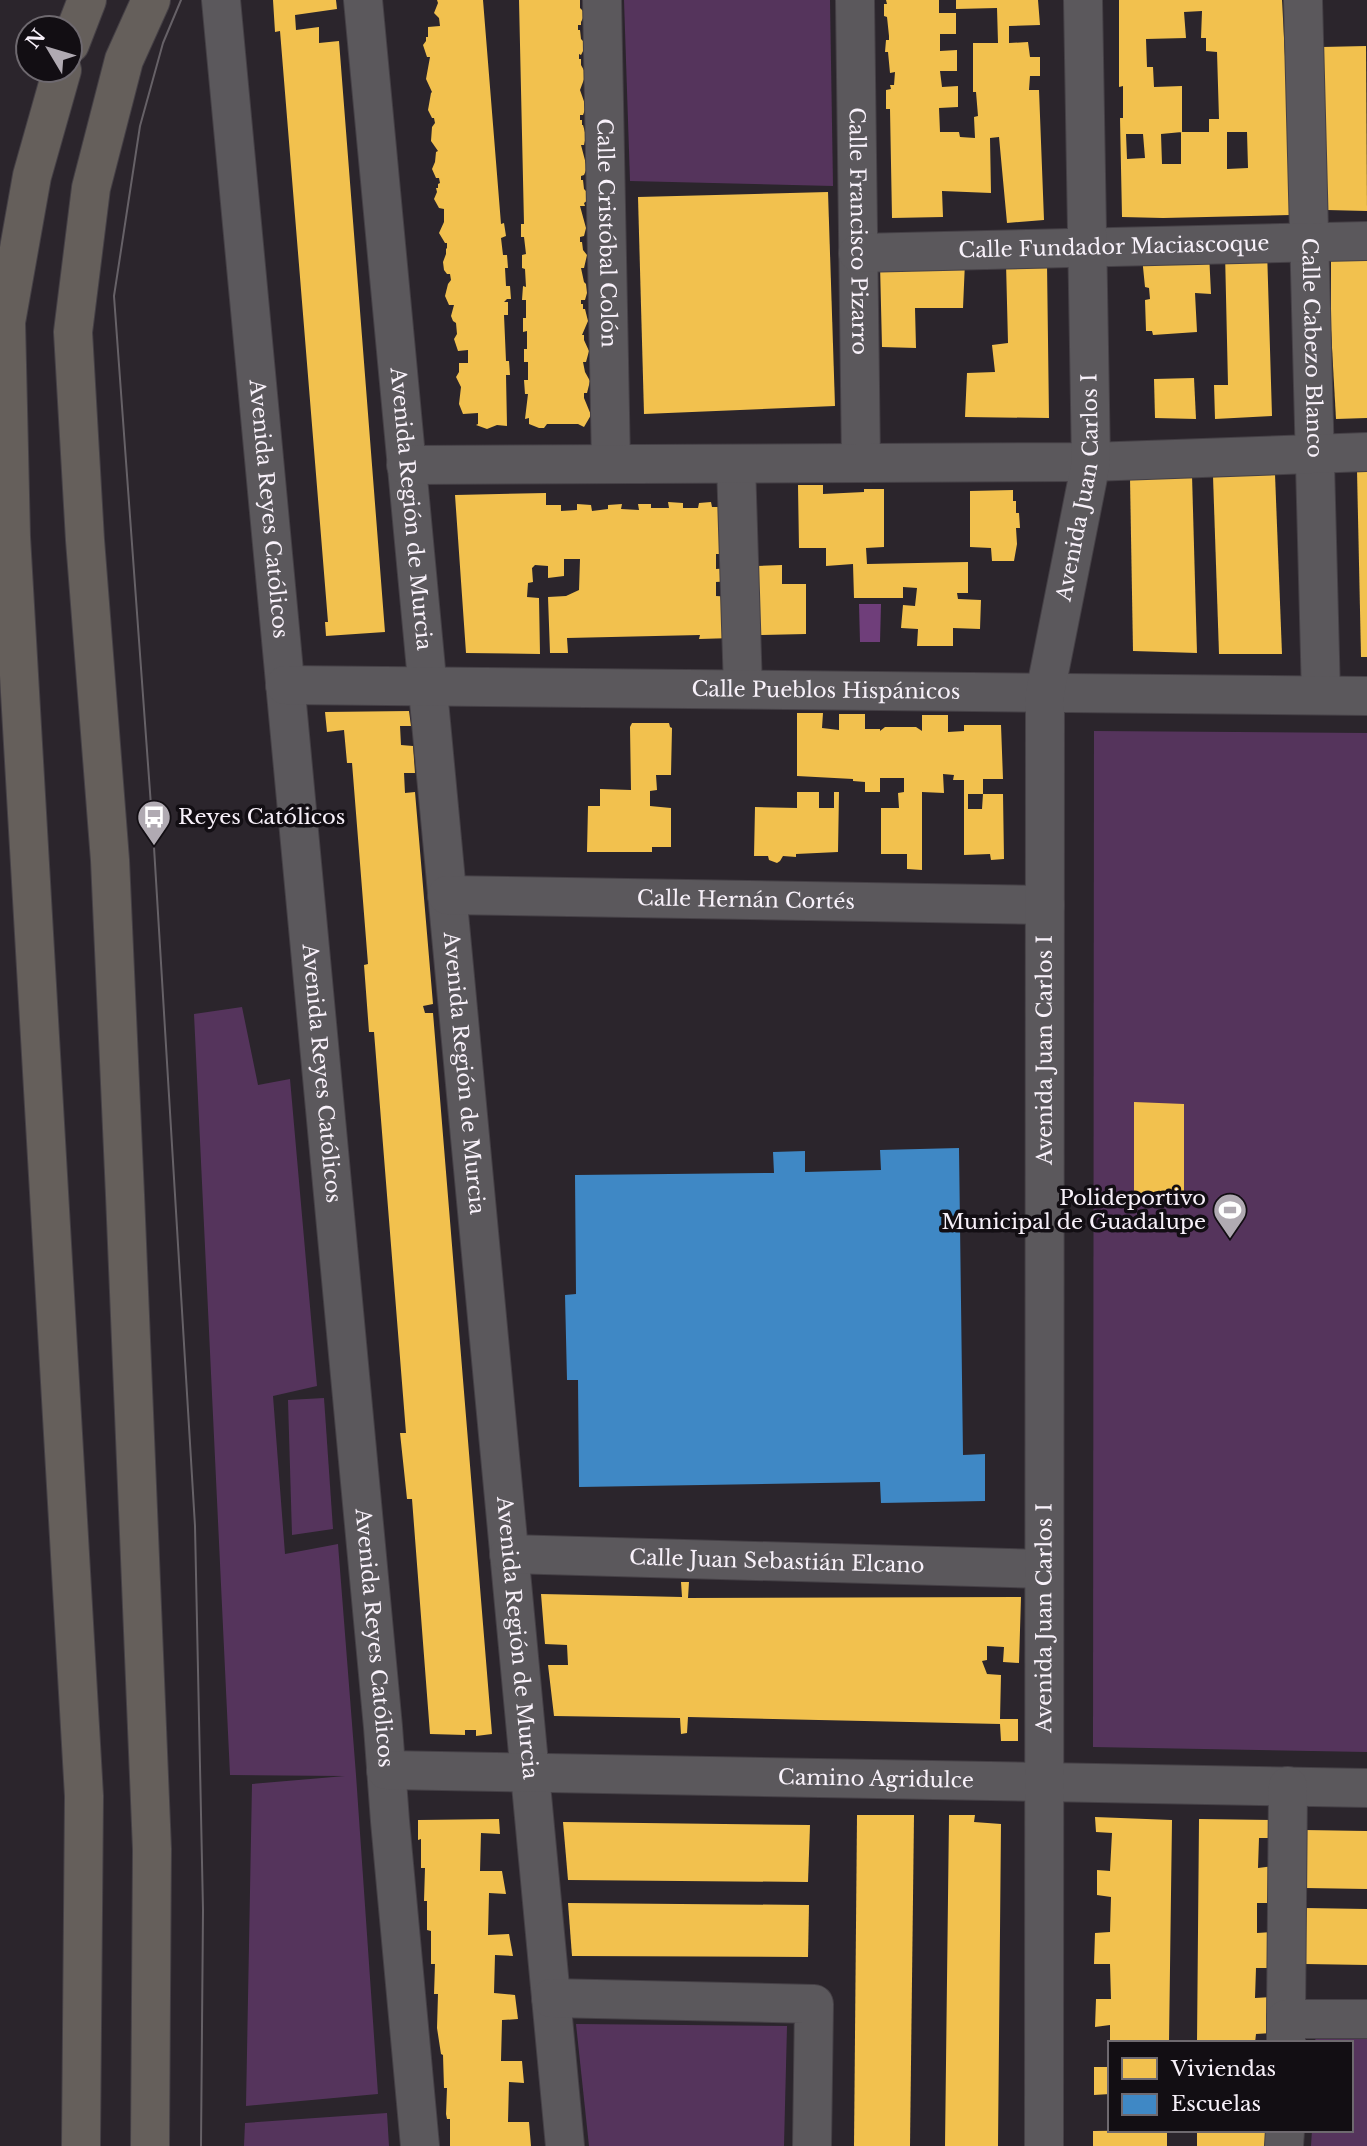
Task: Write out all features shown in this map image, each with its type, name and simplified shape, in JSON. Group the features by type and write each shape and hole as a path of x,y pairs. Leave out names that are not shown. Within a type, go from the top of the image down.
{"main road":[{"path":"150,2146 152,1849 125,1195 110,860 85,540 73,332 91,188 124,60 151,0"},
{"path":"58,84 32,176 6,322 10,537 84,1796 81,2146"}],"street":[{"name":"Avenida Reyes Católicos","path":"221,0 420,2146"},
{"name":"Avenida Región de Murcia","path":"363,0 565,2146"},
{"name":"Calle Cristóbal Colón","path":"601,0 611,464"},
{"name":"Calle Francisco Pizarro","path":"855,0 861,463"},
{"name":"Avenida Juan Carlos I","path":"1044,2146 1045,693 1091,462 1083,0"},
{"name":"Calle Cabezo Blanco","path":"1303,0 1321,695"},
{"name":"Calle Fundador Maciascoque","path":"858,253 1367,241"},
{"path":"407,465 1091,462 1367,452"},
{"path":"736,464 743,689"},
{"name":"Calle Pueblos Hispánicos","path":"285,685 1367,696"},
{"name":"Calle Hernán Cortés","path":"447,895 1045,905"},
{"name":"Calle Juan Sebastián Elcano","path":"509,1555 1044,1569"},
{"name":"Camino Agridulce","path":"386,1770 1367,1788"},
{"path":"1288,1786 1286,2031 1367,2019"},
{"path":"551,1998 814,2004 812,2146"}],"shaded area":[{"path":"624,0 830,0 833,186 630,181"},
{"path":"859,604 881,604 880,642 860,642"},
{"name":"Polideportivo Municipal de Guadalupe","path":"1094,731 1367,733 1367,1752 1093,1747"},
{"path":"242,1007 258,1085 290,1079 317,1386 273,1396 285,1554 338,1544 378,2094 246,2106 252,1784 345,1776 230,1775 194,1014"},
{"path":"324,1398 333,1529 292,1535 288,1400"},
{"path":"576,2024 787,2026 784,2146 589,2146"},
{"path":"1316,2033 1367,2034 1367,2146 1311,2146 1312,2132 1353,2132 1353,2041 1315,2041"},
{"path":"387,2113 389,2146 244,2146 245,2123"}],"building: Viviendas":[{"path":"273,0 336,0 337,9 295,15 296,30 319,27 319,43 339,41 385,632 326,636 325,622 328,622 280,31 275,32"},
{"path":"437,0 483,0 501,224 504,223 506,236 501,238 503,255 507,255 506,286 510,286 511,299 504,302 508,302 508,315 504,315 506,361 509,361 510,375 506,375 507,426 497,425 487,429 476,425 478,413 463,414 459,404 461,387 456,377 459,363 468,363 468,350 458,351 454,339 457,334 456,323 451,316 454,305 449,305 445,296 451,280 450,274 444,270 443,262 447,243 439,233 444,222 444,209 439,208 434,199 440,183 432,169 438,151 431,141 435,123 428,110 432,92 426,79 430,57 427,57 423,45 428,37 428,27 440,26 439,18 434,13"},
{"path":"519,0 580,0 580,8 584,12 578,30 584,42 579,59 586,74 580,90 586,107 580,120 586,136 584,145 581,145 587,168 581,180 588,200 584,203 585,206 580,206 586,228 580,242 587,255 584,268 581,268 587,293 581,304 588,321 582,335 589,351 586,362 583,362 590,381 584,398 591,415 584,427 578,424 547,424 544,428 539,428 529,424 529,418 525,419 528,394 525,394 524,380 528,380 528,362 524,362 527,331 523,332 526,300 522,300 523,286 526,287 522,255 526,254 524,237 521,237 521,224 524,224"},
{"path":"886,0 939,0 939,13 956,13 956,34 940,34 940,51 957,50 957,71 940,71 942,87 958,86 958,107 939,108 940,132 959,132 960,137 975,138 974,117 978,116 976,92 973,92 973,43 998,43 997,8 956,9 956,0 1038,0 1040,25 1009,26 1009,43 1028,42 1030,57 1040,57 1040,76 1030,76 1029,90 1039,90 1044,220 1007,223 999,137 990,138 991,193 942,191 943,217 892,218 890,109 886,109 886,90 891,89 890,85 894,85 895,72 890,73 888,52 885,52 886,40 889,40 887,17 884,16"},
{"path":"1119,0 1282,0 1289,131 1290,215 1122,217 1120,118 1123,118 1123,86 1119,87","holes":["1202,11 1201,38 1206,38 1206,51 1217,52 1219,119 1209,119 1209,132 1182,132 1182,86 1154,87 1153,67 1147,67 1146,39 1186,38 1184,12","1181,132 1181,164 1162,164 1161,134","1227,132 1247,132 1248,168 1227,169","1126,134 1143,134 1145,158 1127,159"]},
{"path":"1366,46 1367,211 1327,210 1322,47"},
{"path":"828,192 835,406 644,414 638,197"},
{"path":"1367,248 1367,418 1336,419 1331,330 1331,250"},
{"path":"1267,249 1272,416 1215,419 1214,385 1228,385 1225,252"},
{"path":"1209,253 1211,294 1195,293 1197,332 1153,335 1152,331 1146,331 1145,300 1150,299 1149,288 1145,287 1142,257"},
{"path":"965,262 963,308 915,308 916,348 882,347 880,264"},
{"path":"1006,263 1047,263 1049,418 965,417 967,373 995,372 992,345 1008,343"},
{"path":"1194,378 1196,419 1155,418 1154,379"},
{"path":"1357,470 1367,470 1367,657 1361,657"},
{"path":"1275,474 1282,654 1219,654 1213,476"},
{"path":"1192,475 1197,653 1133,651 1130,478"},
{"path":"798,485 823,485 823,494 884,489 884,547 866,548 867,564 968,562 968,593 957,593 958,599 981,600 980,629 953,628 953,646 917,646 918,629 901,628 903,605 915,606 917,588 903,587 903,598 854,598 853,564 826,566 826,548 799,548"},
{"path":"1013,490 1020,528 1016,528 1014,561 992,561 991,548 970,547 970,491"},
{"path":"546,493 546,505 561,505 561,511 577,510 577,504 591,505 592,511 608,509 608,505 622,504 621,509 639,510 638,504 651,504 651,508 669,508 668,502 683,503 683,508 698,508 699,503 711,502 712,507 730,507 731,554 716,554 716,569 731,568 732,581 716,582 716,596 733,597 733,638 699,639 700,635 567,638 568,653 550,653 548,597 566,596 579,590 580,559 564,559 564,576 548,578 548,566 535,565 532,568 533,582 528,583 527,597 539,598 540,654 466,653 455,495"},
{"path":"782,565 782,584 806,584 806,634 758,635 757,566"},
{"path":"409,711 411,726 400,726 401,745 413,746 415,773 404,773 405,793 415,792 433,1004 423,1006 425,1013 433,1013 492,1734 476,1736 476,1730 465,1730 465,1735 430,1734 412,1499 407,1499 400,1433 406,1433 374,1032 369,1032 364,965 368,964 352,763 347,763 344,730 327,732 325,712"},
{"path":"797,713 823,713 822,728 839,730 839,714 865,714 865,729 880,731 885,727 916,727 922,731 922,715 948,715 948,732 964,731 964,725 1001,725 1003,779 983,779 983,794 1003,794 1004,859 991,860 990,854 964,855 964,780 953,780 954,775 943,774 944,793 922,792 922,870 907,869 907,854 881,854 881,808 899,808 898,793 904,792 904,778 880,778 880,792 865,792 865,782 853,779 797,776","holes":["968,794 983,794 982,809 968,809"]},
{"path":"632,723 669,723 672,728 671,775 656,775 657,790 650,791 650,806 671,808 671,847 652,847 652,852 587,852 588,806 600,806 600,789 631,790"},
{"path":"797,792 819,792 819,808 834,808 834,792 839,792 838,852 783,856 777,863 769,860 768,856 754,856 755,807 797,808"},
{"path":"1134,1102 1184,1104 1184,1197 1134,1197"},
{"path":"681,1582 689,1582 688,1598 1021,1597 1019,1663 1003,1662 1004,1647 987,1646 987,1660 982,1661 987,1674 1001,1675 1000,1719 1018,1719 1018,1741 1001,1741 1000,1724 688,1717 687,1733 681,1734 680,1718 554,1716 548,1665 568,1665 567,1645 545,1644 541,1594 682,1597"},
{"path":"857,1815 914,1815 910,2146 854,2146"},
{"path":"949,1815 975,1815 974,1822 1001,1824 998,2146 945,2146"},
{"path":"1095,1817 1172,1820 1169,2041 1110,2041 1110,2025 1095,2027 1096,1999 1111,1999 1110,1964 1094,1964 1095,1933 1110,1932 1111,1897 1097,1895 1097,1870 1110,1871 1112,1833 1096,1832"},
{"path":"499,1819 500,1834 481,1833 480,1871 502,1871 506,1894 489,1893 488,1935 509,1934 513,1956 495,1955 494,1993 515,1995 518,2019 502,2020 501,2061 522,2061 524,2083 509,2082 508,2122 529,2122 531,2146 450,2146 450,2119 447,2119 446,2114 447,2088 444,2088 443,2055 437,2028 438,1994 434,1994 435,1964 431,1964 431,1931 427,1930 425,1868 421,1868 418,1820"},
{"path":"1199,1819 1274,1820 1275,1838 1259,1838 1258,1868 1273,1866 1273,1903 1257,1903 1257,1933 1273,1932 1272,1968 1256,1968 1255,1998 1272,1997 1272,2033 1256,2034 1255,2041 1197,2041"},
{"path":"563,1822 810,1825 808,1882 568,1880"},
{"path":"1304,1830 1367,1831 1367,1889 1305,1888"},
{"path":"568,1903 809,1905 808,1957 572,1956"},
{"path":"1305,1908 1367,1909 1367,1965 1305,1964"},
{"path":"1094,2067 1108,2067 1108,2094 1094,2095"},
{"path":"1093,2131 1167,2132 1167,2146 1093,2146"},
{"path":"1197,2132 1272,2132 1271,2146 1197,2146"}],"building: Escuelas":[{"path":"959,1148 963,1455 985,1454 985,1501 881,1503 880,1482 579,1487 578,1380 567,1380 565,1295 576,1294 575,1175 774,1173 773,1152 805,1151 805,1172 881,1170 880,1150"}],"tram line":[{"path":"181,0 163,43 140,126 114,296 154,847 195,1526 203,1910 201,2146"}],"place":[{"name":"Reyes Católicos","path":"154,847"},
{"name":"Polideportivo Municipal de Guadalupe","path":"1230,1240"}]}
